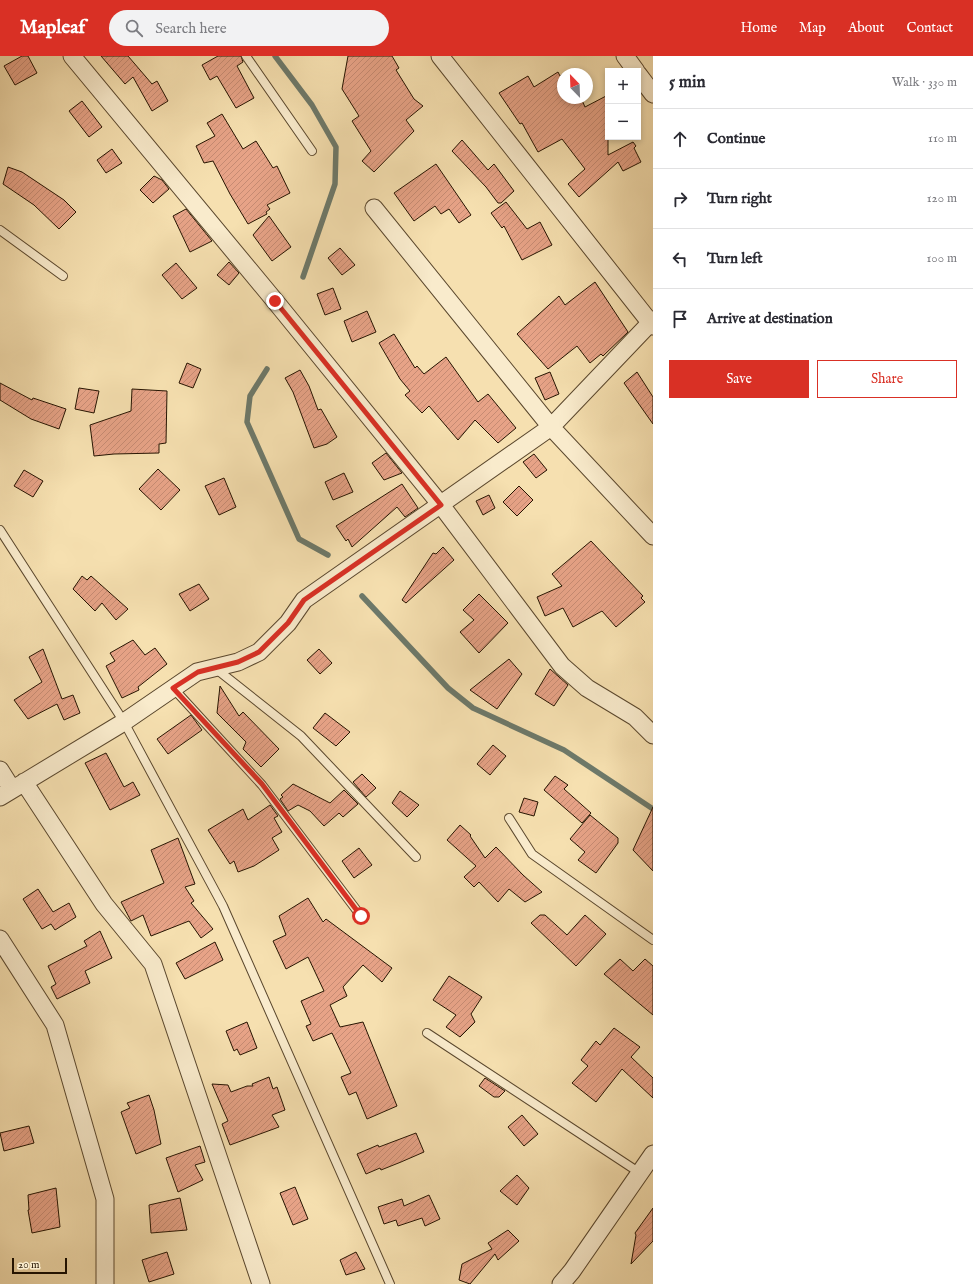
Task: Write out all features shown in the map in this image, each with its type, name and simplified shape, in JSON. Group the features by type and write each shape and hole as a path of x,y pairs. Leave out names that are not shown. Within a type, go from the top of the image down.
{"street":[{"path":"72,56 441,505 562,666 587,688 634,718 653,735"},
{"path":"12,789 124,722 198,672 238,662 259,652 283,628 304,600 552,427 652,323 440,56"},
{"path":"625,56 634,68"},
{"path":"641,78 653,94"},
{"path":"374,208 552,427 653,536"},
{"path":"0,770 12,789 153,964 261,1284"},
{"path":"0,939 55,1025 105,1199 105,1284"},
{"path":"561,1284 572,1271 653,1154"}],"lane":[{"path":"246,56 312,151"},
{"path":"0,230 63,276"},
{"path":"0,530 124,722 223,906 390,1284"},
{"path":"215,668 301,736 416,857"},
{"path":"173,688 262,784 361,916"},
{"path":"509,818 532,854 653,940"},
{"path":"427,1032 640,1173"}],"building":[{"path":"22,56 28,56 37,73 15,85 4,66"},
{"path":"101,56 128,56 152,84 157,81 168,101 152,111 133,77 125,84"},
{"path":"218,56 241,56 243,62 237,66 254,98 236,108 217,76 210,80 202,65"},
{"path":"348,56 392,56 399,68 396,70 414,99 423,106 406,120 414,131 374,172 362,161 371,151 352,121 359,116 342,89"},
{"path":"557,73 557,104 584,104 585,107 605,97 605,140 608,140 608,155 633,142 636,146 634,148 641,162 623,171 618,162 579,197 568,184 585,169 562,139 538,152 522,123 520,124 499,93 528,76 534,87"},
{"path":"82,101 102,127 89,137 69,111"},
{"path":"222,114 243,149 256,141 273,168 277,166 290,193 267,205 270,209 266,212 267,214 248,224 213,161 204,163 196,146 215,136 207,123"},
{"path":"462,140 488,170 494,164 514,191 501,203 498,203 486,187 452,151"},
{"path":"112,149 122,163 106,173 97,160"},
{"path":"436,164 471,215 459,223 449,209 441,214 435,206 414,221 394,193"},
{"path":"8,167 22,172 64,200 76,212 59,229 34,205 3,184"},
{"path":"154,176 162,180 169,189 153,203 140,190"},
{"path":"506,202 527,229 540,222 552,245 522,260 504,226 502,228 491,213"},
{"path":"186,209 212,241 190,252 173,216"},
{"path":"269,216 291,247 272,261 253,235"},
{"path":"340,248 355,265 342,275 328,258"},
{"path":"229,262 239,273 229,285 217,275"},
{"path":"176,263 197,288 182,299 162,275"},
{"path":"595,282 628,332 603,356 601,354 590,363 577,346 548,369 517,334 559,296 565,305"},
{"path":"333,288 341,309 325,315 317,294"},
{"path":"367,311 376,332 352,342 344,321"},
{"path":"394,334 415,368 417,366 424,374 446,357 478,402 488,394 516,428 498,443 475,420 458,440 429,406 422,413 405,395 410,391 400,379 379,343"},
{"path":"187,363 201,369 193,388 179,383"},
{"path":"300,370 309,386 318,410 321,409 337,437 327,444 314,448 293,392 285,378"},
{"path":"550,372 559,394 545,400 535,378"},
{"path":"637,372 653,397 653,424 624,383"},
{"path":"0,383 32,400 33,398 66,409 59,429 31,419 0,400"},
{"path":"79,388 99,391 94,413 75,409"},
{"path":"132,389 167,391 166,443 159,444 159,453 94,456 90,425 131,411"},
{"path":"386,453 402,473 384,480 372,463"},
{"path":"534,454 547,470 536,478 523,462"},
{"path":"158,469 180,490 161,510 139,489"},
{"path":"24,470 43,481 33,497 14,486"},
{"path":"344,473 353,492 333,500 325,482"},
{"path":"224,478 236,507 219,515 205,486"},
{"path":"402,484 418,508 405,517 397,507 352,547 348,539 346,541 336,526"},
{"path":"519,486 533,500 517,516 503,502"},
{"path":"489,495 495,508 483,515 476,501"},
{"path":"591,541 643,596 641,598 645,602 616,627 602,611 573,627 563,608 545,616 537,597 562,586 552,574"},
{"path":"443,547 454,560 406,603 402,600 433,553 436,554"},
{"path":"82,576 87,580 91,576 128,609 116,620 102,603 95,611 73,589"},
{"path":"199,584 209,599 190,611 179,594"},
{"path":"479,594 508,623 479,653 460,632 474,620 463,610"},
{"path":"133,640 145,655 155,648 167,664 138,687 139,690 122,698 106,666 115,661 110,653"},
{"path":"43,649 62,699 73,695 80,713 64,720 57,704 28,719 14,700 42,682 29,657"},
{"path":"319,649 332,663 320,674 307,660"},
{"path":"509,659 522,674 497,709 470,690"},
{"path":"550,669 568,685 554,706 535,694"},
{"path":"220,686 239,716 243,712 279,749 261,767 243,749 246,742 217,713"},
{"path":"325,713 350,732 336,746 313,728"},
{"path":"191,715 202,730 168,754 157,739"},
{"path":"493,745 506,756 490,775 477,764"},
{"path":"106,753 124,787 133,782 140,795 110,810 85,763"},
{"path":"362,774 376,788 366,797 353,782"},
{"path":"555,776 568,785 564,789 591,813 582,823 544,790"},
{"path":"293,784 330,803 344,790 358,804 343,817 339,813 324,826 310,811 298,805 288,811 280,799 283,797 281,795"},
{"path":"400,791 419,805 407,817 392,803"},
{"path":"524,798 538,802 534,816 519,812"},
{"path":"270,805 278,816 274,818 282,832 272,838 279,850 254,866 238,872 234,861 230,864 208,830 243,809 248,820"},
{"path":"653,807 653,871 633,850"},
{"path":"590,815 618,838 618,843 596,873 578,860 585,852 570,839"},
{"path":"460,825 471,835 470,836 485,858 496,847 542,892 525,902 509,889 498,902 479,882 474,887 464,877 476,866 447,840"},
{"path":"178,838 195,884 185,887 194,901 191,903 213,929 201,938 189,921 151,936 143,915 131,921 121,902 164,883 151,850"},
{"path":"359,848 372,865 354,878 342,861"},
{"path":"38,889 53,912 69,903 76,917 55,930 51,924 42,929 23,899"},
{"path":"308,898 323,922 326,919 392,968 382,982 363,965 343,987 347,996 330,1005 340,1027 363,1022 397,1106 367,1119 356,1092 349,1095 341,1077 351,1073 332,1033 313,1041 306,1026 311,1024 301,1001 324,991 308,957 286,969 273,941 286,935 279,916"},
{"path":"540,915 545,915 567,935 585,915 606,934 576,966 531,923"},
{"path":"100,931 112,958 85,971 90,983 57,999 51,987 56,984 48,966 87,946 84,941"},
{"path":"215,942 223,960 185,979 176,963"},
{"path":"620,959 633,971 645,959 653,966 653,1015 604,974"},
{"path":"449,976 482,997 471,1014 475,1022 460,1037 446,1027 456,1015 433,1000"},
{"path":"247,1022 257,1048 240,1055 237,1049 234,1051 226,1031"},
{"path":"614,1028 640,1047 631,1057 653,1078 653,1098 622,1069 596,1102 572,1083 588,1066 581,1060 596,1041 600,1045"},
{"path":"269,1077 273,1089 277,1087 285,1110 272,1115 279,1127 230,1145 222,1124 228,1121 212,1084 228,1085 231,1092 247,1086 253,1086 252,1084"},
{"path":"485,1078 505,1091 499,1097 494,1097 479,1086"},
{"path":"149,1095 154,1110 161,1144 136,1154 121,1112 130,1108 127,1103"},
{"path":"522,1115 538,1134 524,1146 508,1127"},
{"path":"29,1126 34,1143 4,1151 0,1133"},
{"path":"416,1133 424,1152 381,1170 380,1168 366,1174 357,1154 378,1145 379,1147"},
{"path":"200,1146 205,1162 195,1165 203,1180 178,1192 166,1158"},
{"path":"517,1175 529,1188 517,1205 500,1191"},
{"path":"295,1187 308,1219 293,1225 280,1193"},
{"path":"56,1188 60,1227 32,1233 28,1210 28,1195"},
{"path":"429,1195 440,1219 425,1226 422,1218 398,1226 396,1220 384,1224 378,1207 402,1199 404,1206"},
{"path":"180,1198 187,1230 151,1233 149,1205"},
{"path":"653,1208 653,1241 631,1264 636,1235 635,1233"},
{"path":"508,1230 519,1241 498,1260 495,1254 470,1284 459,1280 462,1264 492,1249 488,1243"},
{"path":"167,1252 174,1274 149,1282 142,1260"},
{"path":"356,1252 365,1269 346,1275 340,1260"}],"waterway":[{"path":"275,56 312,105 336,147 335,184 303,277"},
{"path":"267,369 250,396 247,422 299,539 328,555"},
{"path":"362,596 448,688 473,708 564,750 653,809"}],"route":[{"path":"275,301 441,505 304,600 288,623 274,639 259,652 238,662 198,672 173,688 262,784 361,916"}]}
